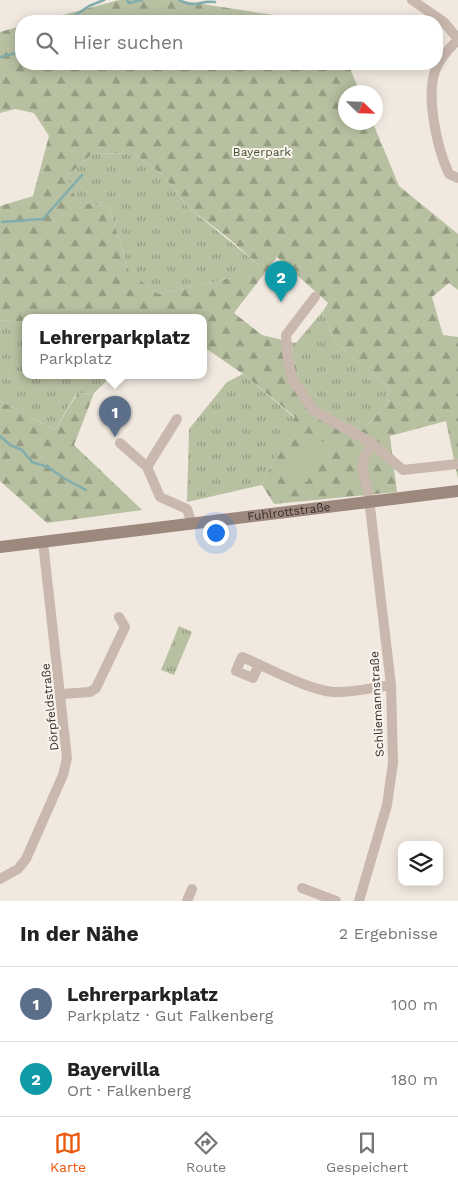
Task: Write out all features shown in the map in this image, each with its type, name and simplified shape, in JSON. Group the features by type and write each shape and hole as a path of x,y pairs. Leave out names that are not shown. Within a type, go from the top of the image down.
{"street":[{"path":"412,0 435,15"},
{"path":"443,23 458,39 443,56"},
{"path":"437,70 432,85 436,132 449,174 458,178"},
{"path":"315,297 286,335 286,353 292,379 314,410 372,443 403,470 458,464"},
{"path":"147,467 177,419"},
{"path":"120,443 147,467 160,497 187,509 192,524"},
{"name":"Schliemannstraße","path":"359,901 387,805 392,775 394,724 369,501 361,471 364,455 372,443"},
{"name":"Fuhlrottstraße","path":"0,547 458,491"},
{"name":"Dörpfeldstraße","path":"0,879 18,869 26,859 63,775 67,758 62,694 43,542"},
{"path":"62,694 90,692 100,684 125,627 119,617"},
{"path":"259,664 316,688 333,692 391,685"},
{"path":"302,888 336,901"},
{"path":"187,901 192,889"}],"green space":[{"path":"119,0 176,0 274,15 63,15"},
{"name":"Bayerpark","path":"15,28 15,70 351,70 357,85 338,85 338,130 376,130 399,186 458,234 458,290 449,283 432,297 443,335 458,337 458,479 446,421 390,436 397,492 274,504 262,485 295,417 243,374 207,349 207,314 22,314 22,322 0,320 0,206 33,196 49,136 34,113 15,109 0,113 0,32","holes":["133,153 164,176 189,208 227,237 259,265 249,274 158,294 129,271 109,207 77,202 67,176 92,154","277,257 328,303 323,311 335,342 390,388 387,403 363,430 336,421 298,375 291,342 262,335 234,313"]},
{"path":"133,153 164,176 189,208 259,265 250,274 158,294 129,271 109,207 76,202 67,176 92,154"},
{"path":"323,311 335,342 390,388 387,403 363,430 336,421 298,375 291,342 296,343"},
{"path":"0,320 22,322 22,379 109,379 94,393 76,394 55,430 0,401"},
{"path":"243,374 295,418 262,485 187,502 189,429 227,382"},
{"path":"94,393 74,445 142,510 47,523 0,481 0,401 55,430 77,394"},
{"path":"307,433 328,444 307,482 286,471"},
{"path":"179,626 192,632 174,675 161,670"}],"waterway":[{"path":"76,15 89,6 104,0"},
{"path":"127,0 129,3 142,0"},
{"path":"179,0 190,4 215,2"},
{"path":"0,57 15,53"},
{"path":"2,222 43,219 82,175"},
{"path":"0,436 10,445 22,450 32,462 48,467 86,490"}],"place":[{"name":"Bayervilla","path":"281,302"},
{"name":"Lehrerparkplatz","path":"115,437"}]}
